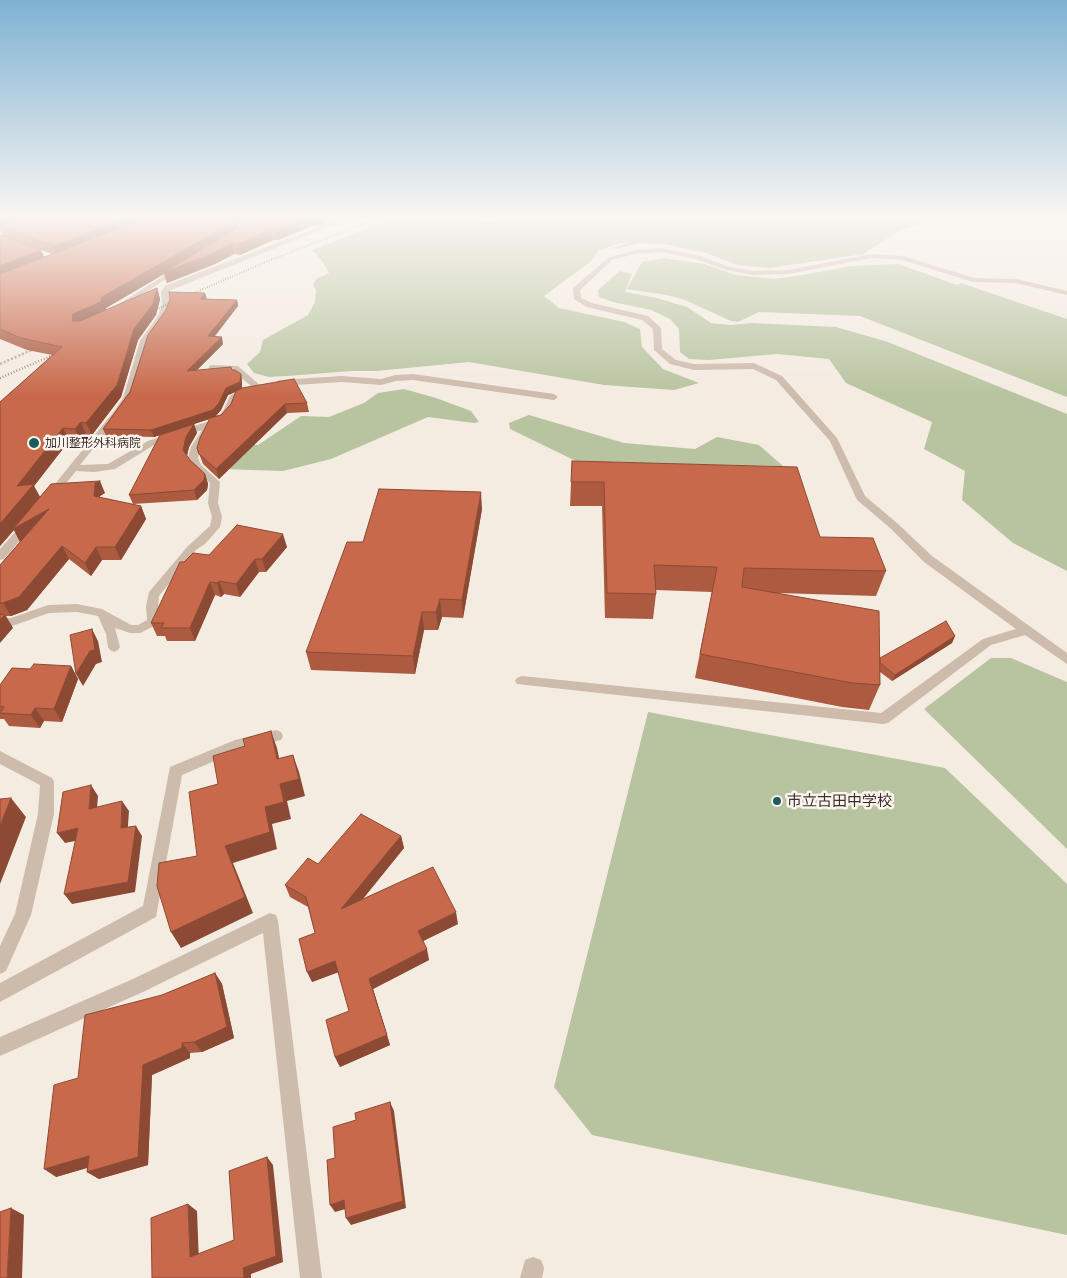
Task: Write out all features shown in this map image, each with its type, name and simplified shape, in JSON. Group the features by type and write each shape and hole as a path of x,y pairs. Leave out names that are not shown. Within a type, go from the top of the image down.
{"street":[{"path":"147,300 111,315 110,312 168,276"},
{"path":"156,296 168,288 196,276"},
{"path":"592,276 576,290 578,299 590,305 645,318 657,328 658,350 673,362 694,367 754,366 779,378 834,440 861,498 893,524 928,559 996,606 1067,659"},
{"path":"959,276 973,280 1016,281 1067,293"},
{"path":"43,506 119,411 127,398 144,341 162,316 166,305 164,292"},
{"path":"212,368 236,368 265,385"},
{"path":"73,468 94,469 111,467 151,442 219,421 227,412 233,398 247,390 265,385 342,379 381,382 395,378 413,377 554,397"},
{"path":"0,622 12,622 48,608 77,608 108,616 119,625 130,629 140,629 152,622 154,616 152,607 153,595 192,548 202,541 215,527 217,517 213,498 215,482 197,466 193,458 196,447 208,425"},
{"path":"0,556 36,513"},
{"path":"108,616 105,621 112,634 114,647"},
{"path":"522,681 883,719 987,642 1026,630"},
{"path":"0,993 150,911 175,771 240,744 276,736"},
{"path":"0,757 47,782 46,814 22,915 0,965"},
{"path":"0,1047 139,986 270,921 312,1278"}],"path":[{"path":"0,364 39,347"}],"green space":[{"path":"323,276 572,276 544,296 559,308 624,322 640,329 642,347 663,369 699,383 674,390 604,385 469,362 376,371 269,377 254,373 247,364 260,352 263,340 308,315 315,302 316,290 313,285 316,279"},
{"path":"615,276 631,276 625,292 657,298 687,307 711,323 836,327 888,342 1067,414 1067,571 1013,543 962,500 965,471 924,449 932,422 846,383 829,359 777,354 709,360 689,359 680,352 679,329 670,319 651,310 599,297 598,290"},
{"path":"634,276 742,276 774,279 798,276 931,276 957,285 961,283 1067,319 1067,397 860,316 759,312 738,322 731,321 685,300 667,295 627,289"},
{"path":"404,389 471,411 479,422 428,417 331,459 283,471 221,469 238,445 258,445 301,416 329,417 364,403 378,393"},
{"path":"529,415 624,443 695,449 717,437 759,445 783,466 578,462 510,429 509,423"},
{"path":"991,658 1011,658 1067,682 1067,849 924,709"},
{"path":"648,712 945,768 1067,884 1067,1235 592,1135 554,1087"}],"building":[{"path":"0,276 139,276 102,297 101,302 73,314 72,321 80,321 157,288 153,304 134,329 117,385 86,423 81,422 75,429 63,428 17,486 34,484 0,524 0,402 62,347 21,338 0,329"},
{"path":"169,292 205,293 200,299 237,300 208,336 222,337 187,371 231,367 232,370 241,374 240,382 226,388 219,403 213,410 151,430 103,429 130,392 148,335 166,310 170,299"},
{"path":"294,379 307,403 285,404 216,469 199,454 197,448 200,438 210,418 221,415 231,404 236,391 242,388"},
{"path":"194,424 186,437 183,450 190,460 205,474 204,480 194,490 129,495 160,435"},
{"path":"572,461 797,467 820,537 873,538 886,571 744,568 742,587 879,611 880,685 852,683 700,654 717,567 654,565 656,594 607,593 604,482 571,482"},
{"path":"100,481 95,483 94,496 141,506 115,547 96,547 85,563 62,546 19,597 0,603 0,565 49,509 13,529 51,484"},
{"path":"379,489 481,492 462,600 440,599 436,612 422,612 413,656 306,652 347,542 363,542"},
{"path":"237,525 283,534 262,559 255,559 236,584 219,581 217,583 210,582 190,628 161,628 164,623 151,623 180,562 184,562 193,553 209,555"},
{"path":"946,621 955,636 895,675 880,663 880,658"},
{"path":"92,629 95,650 90,651 76,674 70,635"},
{"path":"34,664 71,666 54,709 35,708 31,715 0,713 4,707 0,706 0,685 12,668 30,669"},
{"path":"271,731 277,759 293,755 299,779 280,784 284,802 265,807 270,832 225,846 245,897 171,932 157,886 159,863 197,856 189,792 218,784 213,756 245,746 243,739"},
{"path":"91,785 89,809 122,801 121,828 136,826 128,882 64,894 78,828 57,833 63,792"},
{"path":"11,798 0,826 0,799"},
{"path":"361,814 401,836 341,909 433,867 456,912 418,931 427,949 369,979 387,1035 335,1057 326,1020 349,1011 335,961 307,972 299,939 315,933 306,897 285,885 308,858 318,864"},
{"path":"215,973 227,1027 194,1042 182,1043 182,1048 143,1065 138,1157 87,1172 89,1156 44,1169 54,1085 78,1078 85,1015 162,995"},
{"path":"390,1102 403,1201 346,1218 344,1200 330,1205 327,1160 335,1158 333,1127 356,1120 355,1113"},
{"path":"267,1157 276,1256 243,1268 244,1278 152,1278 151,1218 188,1204 190,1257 234,1240 229,1171"},
{"path":"11,1208 7,1278 0,1278 0,1212"}],"railway":[{"path":"145,314 234,276"},
{"path":"0,378 65,350"}],"place":[{"name":"加川整形外科病院","path":"34,443"},
{"name":"市立古田中学校","path":"777,801"}]}
